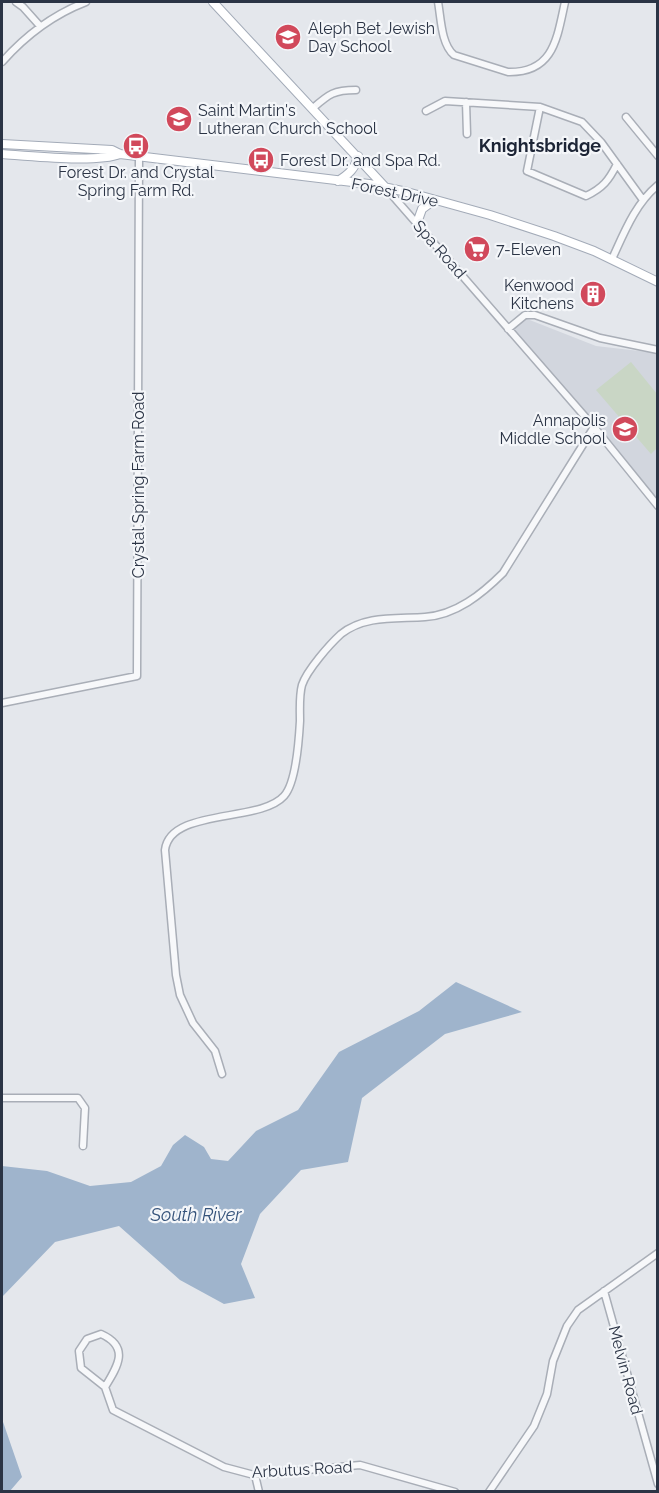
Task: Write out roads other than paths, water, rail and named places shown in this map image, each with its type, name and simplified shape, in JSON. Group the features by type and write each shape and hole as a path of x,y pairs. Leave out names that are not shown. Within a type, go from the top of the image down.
{"main road":[{"name":"Spa Road","path":"213,2 385,187"},
{"name":"Forest Drive","path":"2,144 112,150 120,154 385,187 530,227 612,259 657,282"},
{"name":"Forest Drive","path":"2,154 87,158 112,157 120,154"},
{"path":"338,181 350,174 356,166 358,156"},
{"path":"417,223 422,209 434,200"}],"street":[{"path":"20,2 40,26"},
{"path":"2,62 21,41 40,26 53,17 86,2"},
{"path":"438,2 445,42 454,55 508,72 517,72 539,65 548,56 555,44 565,2"},
{"path":"313,108 339,90 356,90"},
{"path":"426,111 445,101 540,107 582,122 601,142 643,200"},
{"path":"466,102 468,134"},
{"path":"540,107 527,171 586,196 609,181 617,164"},
{"path":"627,117 657,156"},
{"name":"Crystal Spring Farm Road","path":"2,703 137,676 139,156"},
{"path":"612,259 643,200 657,185"},
{"name":"Spa Road","path":"385,187 594,427 657,506"},
{"path":"508,329 525,315 535,315 600,338 657,350"},
{"path":"222,1074 215,1051 193,1023 180,995 176,975 165,850 167,840 178,829 191,824 267,806 283,797 290,788 295,761 302,684 329,647 341,635 357,625 388,617 437,615 458,608 482,593 509,563 594,427"},
{"path":"2,1098 78,1098 85,1108 83,1146"},
{"path":"489,1491 534,1426 547,1394 553,1361 567,1326 578,1310 657,1253"},
{"name":"Melvin Road","path":"604,1291 657,1484"},
{"name":"Arbutus Road","path":"105,1387 118,1367 119,1357 116,1345 110,1338 101,1334 87,1339 79,1351 81,1368 105,1387 113,1410 224,1467 255,1475 360,1465 454,1491"},
{"path":"255,1475 259,1491"}],"water":[{"name":"South River","path":"456,982 522,1012 445,1034 362,1098 348,1162 301,1170 260,1214 241,1264 255,1298 224,1304 180,1280 119,1226 55,1242 2,1297 2,1166 47,1171 90,1186 131,1182 161,1166 173,1145 185,1135 204,1147 211,1159 228,1161 256,1131 298,1110 339,1052 419,1011"},
{"path":"2,1419 22,1477 10,1491 2,1491"}],"place":[{"name":"Aleph Bet Jewish Day School","path":"288,37"},
{"name":"Saint Martin's Lutheran Church School","path":"179,119"},
{"name":"Forest Dr. and Crystal Spring Farm Rd.","path":"136,146"},
{"name":"Forest Dr. and Spa Rd.","path":"261,160"},
{"name":"7-Eleven","path":"477,249"},
{"name":"Kenwood Kitchens","path":"593,294"},
{"name":"Annapolis Middle School","path":"625,429"}],"district":[{"name":"Knightsbridge","path":"540,146"}]}
